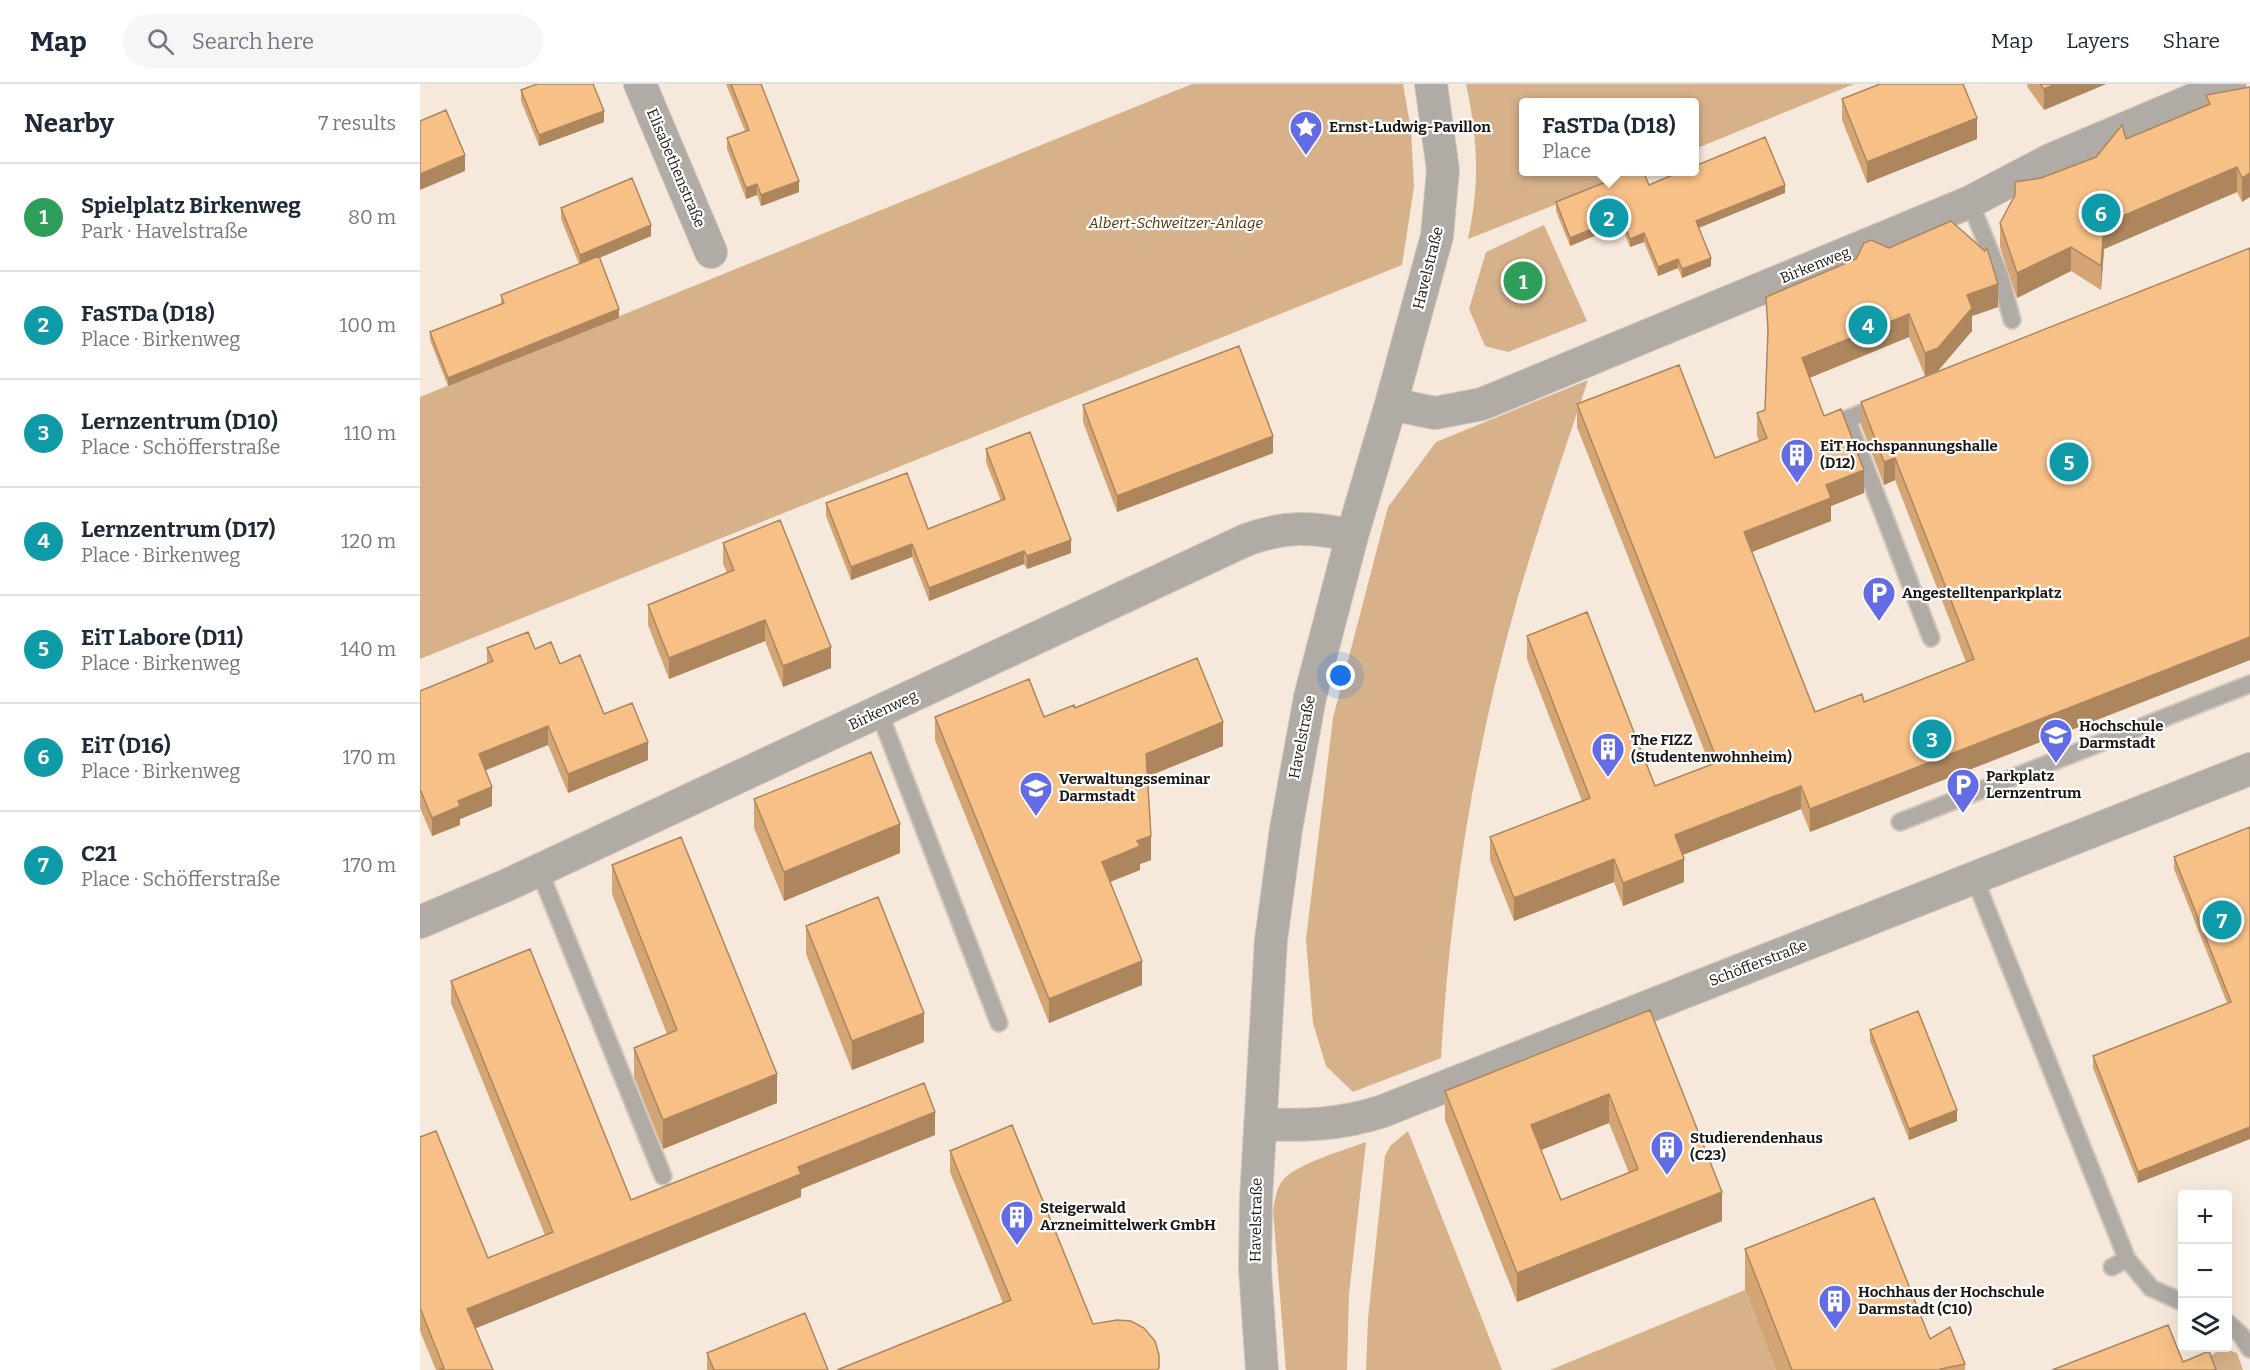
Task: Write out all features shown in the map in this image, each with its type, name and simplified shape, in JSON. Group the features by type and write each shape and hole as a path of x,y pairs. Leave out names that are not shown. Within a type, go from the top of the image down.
{"street":[{"name":"Elisabethenstraße","path":"640,84 711,252"},
{"name":"Havelstraße","path":"1262,1370 1255,1258 1271,940 1286,829 1310,697 1352,536 1433,253 1441,211 1443,170 1431,84"},
{"name":"Birkenweg","path":"1391,404 1435,413 1482,404 1970,202 2050,160 2230,84"},
{"name":"Birkenweg","path":"420,922 539,870 1259,535 1284,529 1313,528 1352,536"},
{"name":"Schöfferstraße","path":"1260,1124 1325,1125 1358,1119 2250,769"}],"lane":[{"path":"1970,202 2000,276 2012,320"},
{"path":"1901,397 1847,419 1931,638"},
{"path":"1900,822 2250,684"},
{"path":"879,712 999,1023"},
{"path":"539,870 663,1176"},
{"path":"1974,877 2127,1259 2151,1288 2178,1300"},
{"path":"2112,1267 2127,1259"},
{"path":"2232,1327 2250,1349"}],"green space":[{"name":"Albert-Schweitzer-Anlage","path":"1192,84 1403,84 1411,130 1414,187 1402,265 420,659 420,397"},
{"path":"1466,84 1854,84 1699,147 1699,98 1519,98 1519,176 1628,176 1468,239 1476,180 1473,124"},
{"path":"1544,225 1587,321 1508,352 1485,346 1469,309 1486,252"},
{"path":"1588,380 1526,570 1489,710 1458,883 1441,1058 1353,1092 1326,1066 1313,1023 1306,939 1333,718 1388,507 1436,442"},
{"path":"1408,1131 1502,1370 1366,1370 1368,1319 1385,1156 1390,1146"},
{"path":"1366,1142 1349,1294 1347,1370 1286,1370 1273,1211 1277,1191 1283,1180 1299,1168"},
{"path":"1745,1290 1776,1370 1550,1370"},
{"path":"2216,1352 2237,1353 2243,1370 2214,1370 2209,1357"}],"building":[{"path":"537,84 593,84 604,111 539,135 521,90"},
{"path":"731,84 761,84 799,181 761,195 757,184 746,188 727,138 749,130"},
{"path":"1880,84 1963,84 1977,118 1867,162 1842,99"},
{"path":"2040,84 2056,84 2044,89"},
{"path":"2250,87 2250,173 2242,178 2237,167 2104,224 2101,266 2071,247 2017,273 2000,223 2015,195 2015,182 2041,178 2096,157 2122,125 2126,139 2210,104 2206,95"},
{"path":"446,110 465,155 420,174 420,121"},
{"path":"1765,137 1785,185 1696,221 1711,258 1682,269 1678,259 1658,267 1644,233 1630,239 1621,217 1570,238 1556,202 1621,176 1645,176 1649,185 1670,176 1699,176 1699,164"},
{"path":"632,178 651,225 580,255 561,208"},
{"path":"1951,221 1985,251 1987,248 1998,284 1967,295 1972,308 1938,348 1925,353 1909,314 1802,358 1824,416 1841,409 1864,470 1826,485 1831,498 1744,532 1815,712 1862,694 1864,702 1974,659 1895,458 1884,462 1861,402 2250,248 2250,637 1810,809 1801,786 1675,835 1684,859 1623,883 1614,859 1514,898 1490,837 1590,798 1527,636 1587,612 1655,786 1718,762 1577,404 1679,365 1715,458 1767,438 1757,413 1765,410 1768,330 1766,297 1856,259 1864,243 1871,240 1889,248"},
{"path":"599,256 619,309 448,378 430,332 504,303 501,295"},
{"path":"1239,346 1273,436 1117,496 1083,405"},
{"path":"1030,432 1071,540 1027,556 1024,551 929,588 912,544 851,567 826,503 907,473 928,529 1005,499 986,449"},
{"path":"780,520 831,647 783,666 765,620 669,658 648,605 734,570 723,543"},
{"path":"528,632 535,649 551,642 560,664 580,655 604,714 632,703 648,742 568,774 548,726 479,754 492,787 458,801 460,806 432,818 420,789 420,691 493,661 487,648"},
{"path":"1197,658 1223,722 1146,754 1151,836 1137,841 1140,846 1102,862 1142,961 1049,999 935,717 1029,679 1044,717 1074,705 1075,708"},
{"path":"871,752 900,824 784,872 754,799"},
{"path":"2250,827 2250,1127 2138,1172 2093,1056 2231,1002 2174,857"},
{"path":"681,837 777,1074 663,1120 634,1048 677,1030 612,865"},
{"path":"878,897 924,1013 852,1041 806,926"},
{"path":"530,949 631,1200 924,1083 935,1112 798,1167 801,1174 467,1309 493,1370 439,1370 444,1368 420,1308 420,1137 436,1131 488,1258 553,1232 451,981"},
{"name":"Studierendenhaus (C23)","path":"1650,1010 1722,1192 1517,1273 1445,1091","holes":["1609,1094 1638,1169 1561,1200 1531,1125"]},
{"path":"1918,1011 1957,1110 1909,1129 1870,1030"},
{"path":"1012,1125 1093,1324 1117,1320 1131,1321 1144,1328 1155,1341 1159,1355 1159,1368 1157,1370 837,1370 1011,1300 950,1151"},
{"name":"Hochhaus der Hochschule Darmstadt (C10)","path":"1874,1198 1930,1339 1950,1327 1965,1364 1942,1370 1792,1370 1745,1249"},
{"path":"805,1313 828,1370 714,1370 707,1353"},
{"path":"2168,1325 2183,1362 2209,1352 2216,1370 2052,1370"}],"place":[{"name":"Ernst-Ludwig-Pavillon","path":"1306,156"},
{"name":"EiT (D16)","path":"2101,213"},
{"name":"FaSTDa (D18)","path":"1609,218"},
{"name":"Spielplatz Birkenweg","path":"1523,281"},
{"name":"Lernzentrum (D17)","path":"1868,325"},
{"name":"EiT Labore (D11)","path":"2069,462"},
{"name":"EiT Hochspannungshalle (D12)","path":"1797,484"},
{"name":"Angestelltenparkplatz","path":"1879,622"},
{"name":"Lernzentrum (D10)","path":"1932,739"},
{"name":"Hochschule Darmstadt","path":"2056,764"},
{"name":"The FIZZ (Studentenwohnheim)","path":"1608,778"},
{"name":"Parkplatz Lernzentrum","path":"1963,814"},
{"name":"Verwaltungsseminar Darmstadt","path":"1036,817"},
{"name":"C21","path":"2222,920"},
{"name":"Studierendenhaus (C23)","path":"1667,1176"},
{"name":"Steigerwald Arzneimittelwerk GmbH","path":"1017,1246"},
{"name":"Hochhaus der Hochschule Darmstadt (C10)","path":"1835,1330"}]}
